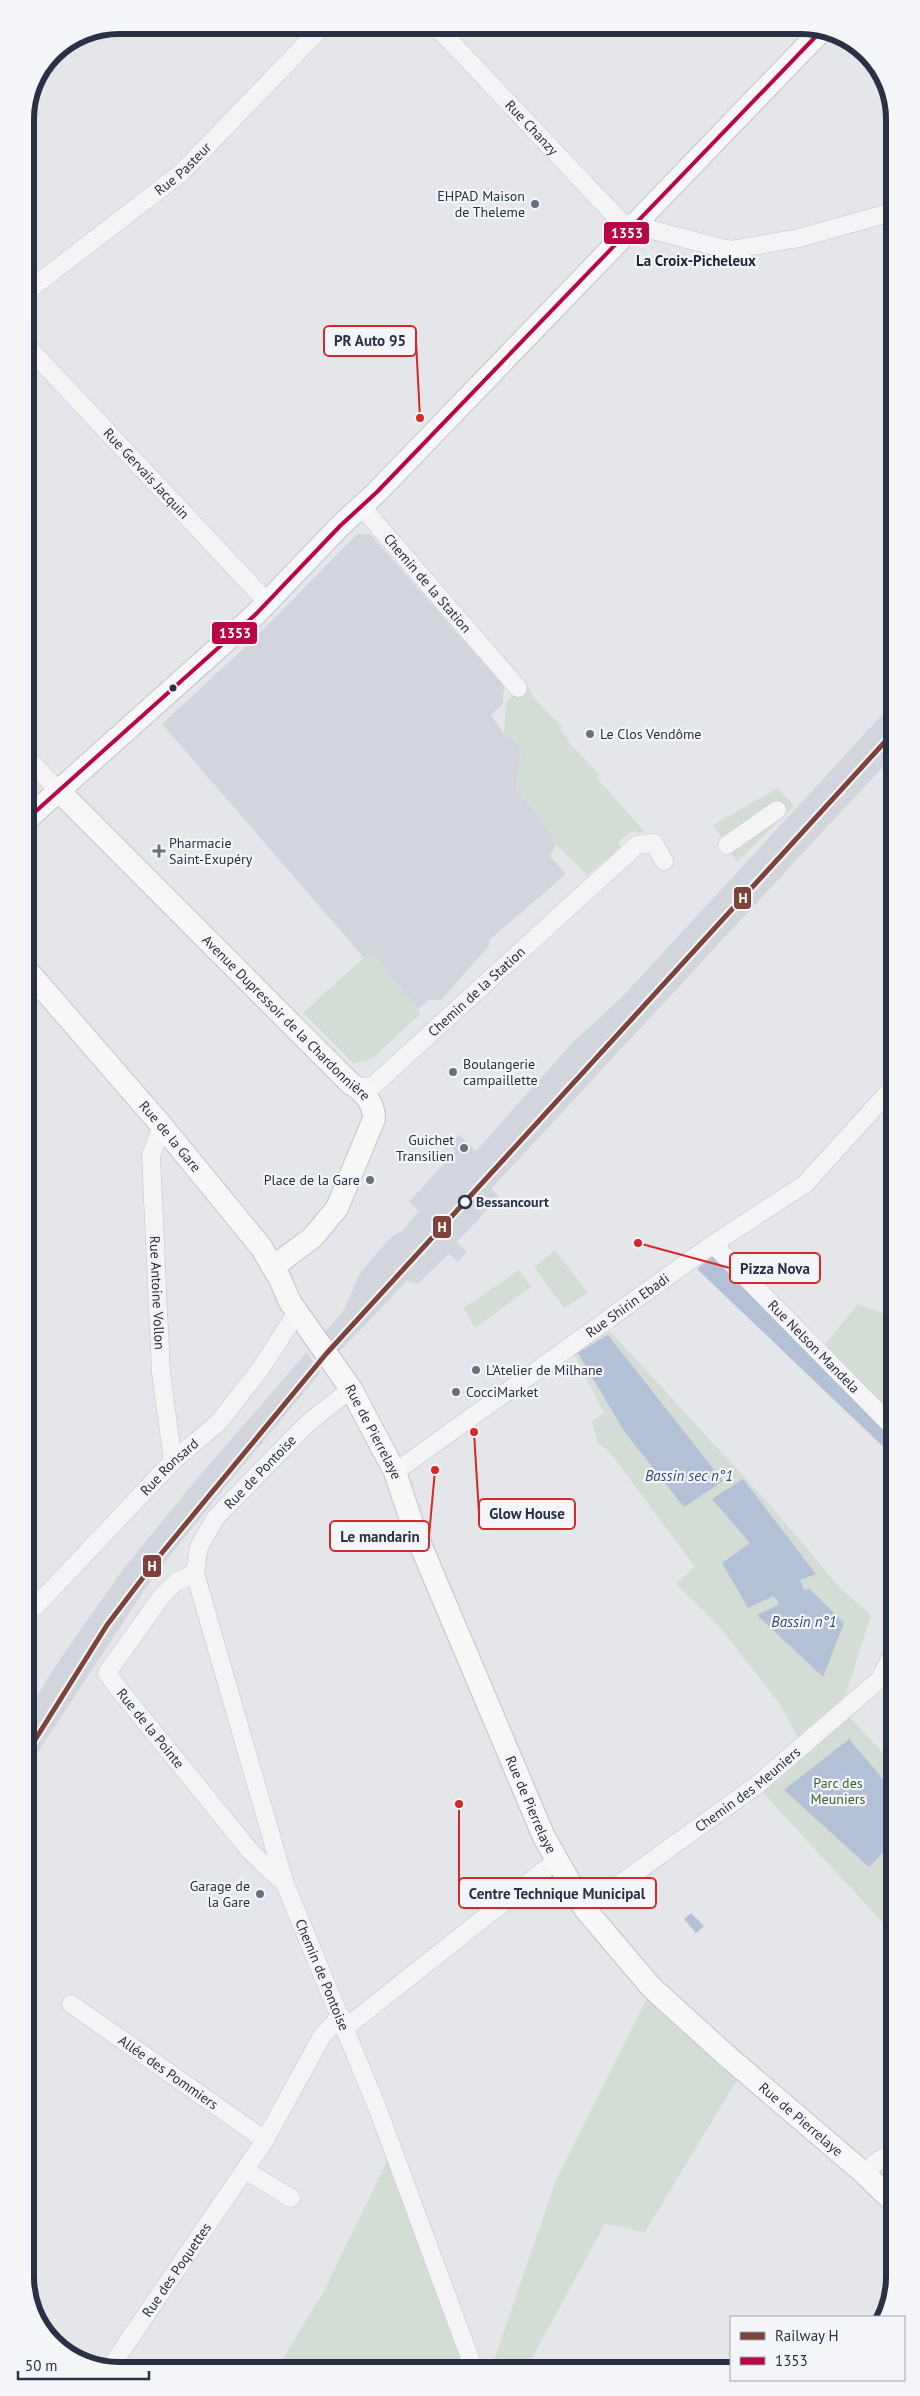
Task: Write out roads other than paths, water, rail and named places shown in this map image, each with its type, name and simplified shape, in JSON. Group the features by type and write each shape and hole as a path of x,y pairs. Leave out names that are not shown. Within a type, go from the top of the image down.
{"main road":[{"path":"34,813 184,680 267,602 816,36"},
{"name":"Avenue Dupressoir de la Chardonnière","path":"59,792 368,1097 374,1110 374,1119 337,1208 313,1237 273,1267"},
{"name":"Rue de la Gare","path":"34,978 162,1126 260,1247 273,1267 290,1302 299,1314"},
{"name":"Rue de Pierrelaye","path":"299,1314 351,1390 395,1472 415,1532 544,1836 585,1909 652,1988 727,2056 866,2174 886,2194"}],"street":[{"name":"Rue Pasteur","path":"34,287 181,172 315,34"},
{"name":"Rue Chanzy","path":"443,34 620,222 730,250 799,238 886,214"},
{"name":"Rue Gervais Jacquin","path":"34,354 267,602"},
{"name":"Chemin de la Station","path":"361,506 518,688"},
{"path":"34,765 59,792"},
{"path":"727,845 777,810"},
{"name":"Chemin de la Station","path":"358,1088 374,1085 640,842 664,861"},
{"name":"Rue Shirin Ebadi","path":"395,1472 713,1244 805,1184 886,1094"},
{"name":"Rue Antoine Vollon","path":"162,1126 151,1155 161,1373 173,1461"},
{"name":"Rue Nelson Mandela","path":"713,1244 886,1420"},
{"name":"Rue Ronsard","path":"34,1605 173,1461 219,1422 261,1368 292,1320 299,1314"},
{"name":"Rue de Pontoise","path":"195,1572 199,1547 216,1517 308,1424 351,1390"},
{"name":"Rue de la Pointe","path":"195,1572 176,1582 162,1596 107,1673 116,1687 251,1852 285,1884"},
{"name":"Chemin de Pontoise","path":"195,1572 285,1884 343,2022 471,2362"},
{"name":"Chemin des Meuniers","path":"585,1909 757,1785 880,1679 886,1667"},
{"name":"Rue des Poquettes","path":"114,2362 265,2140 322,2036 557,1860"},
{"name":"Allée des Pommiers","path":"71,2004 265,2140"},
{"path":"866,2174 875,2163 886,2156"},
{"path":"245,2170 291,2198"}],"water":[{"path":"713,1256 886,1431 886,1449 697,1269"},
{"name":"Bassin sec n°1","path":"608,1335 723,1481 684,1507 624,1431 578,1353"},
{"name":"Bassin sec n°1","path":"743,1479 816,1574 800,1580 804,1590 809,1588 844,1623 823,1677 757,1615 779,1604 774,1596 748,1608 722,1563 750,1543 712,1499"},
{"path":"849,1739 886,1783 886,1850 869,1867 784,1790"},
{"path":"691,1913 704,1926 696,1933 684,1919"}],"rail line":[{"name":"H","path":"34,1741 107,1625 161,1554 326,1354 886,741"}],"place":[{"name":"EHPAD Maison de Theleme","path":"535,204"},
{"name":"PR Auto 95","path":"420,418"},
{"name":"Le Clos Vendôme","path":"590,734"},
{"name":"Pharmacie Saint-Exupéry","path":"159,851"},
{"name":"Boulangerie campaillette","path":"453,1072"},
{"name":"Guichet Transilien","path":"464,1148"},
{"name":"Place de la Gare","path":"370,1180"},
{"name":"Bessancourt","path":"465,1202"},
{"name":"Pizza Nova","path":"638,1243"},
{"name":"L'Atelier de Milhane","path":"476,1370"},
{"name":"CocciMarket","path":"456,1392"},
{"name":"Glow House","path":"474,1432"},
{"name":"Le mandarin","path":"435,1470"},
{"name":"Centre Technique Municipal","path":"459,1804"},
{"name":"Garage de la Gare","path":"260,1894"}],"district":[{"name":"La Croix-Picheleux","path":"696,261"}],"water label":[{"name":"Bassin n°1","path":"804,1622"}],"park label":[{"name":"Parc des Meuniers","path":"838,1792"}]}
